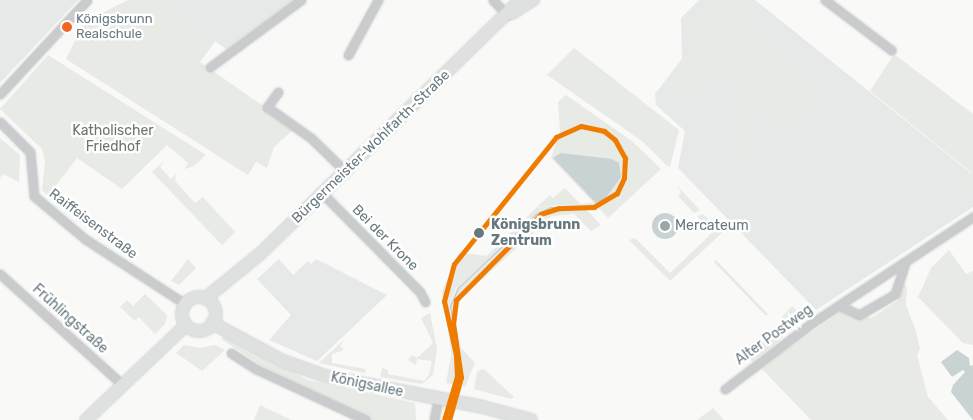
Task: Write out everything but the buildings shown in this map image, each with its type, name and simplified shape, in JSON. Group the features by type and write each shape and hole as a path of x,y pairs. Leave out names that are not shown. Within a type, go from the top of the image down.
{"street":[{"path":"0,94 88,0"},
{"path":"210,67 301,0"},
{"path":"348,55 378,0"},
{"path":"493,0 507,15"},
{"name":"Bürgermeister-Wohlfarth-Straße","path":"184,304 194,298 210,302 346,172 507,15 520,0"},
{"name":"Bürgermeister-Wohlfarth-Straße","path":"507,15 533,0"},
{"path":"825,0 891,50"},
{"path":"278,92 267,107 311,138 346,172"},
{"name":"Raiffeisenstraße","path":"0,122 30,152 34,196 85,239 184,304"},
{"name":"Bei der Krone","path":"323,194 420,292 425,302"},
{"name":"Alter Postweg","path":"725,389 790,338 973,218"},
{"path":"840,306 858,315 895,294 905,263"},
{"name":"Frühlingstraße","path":"0,274 123,385"},
{"path":"186,325 200,330 212,323 210,302"},
{"path":"184,304 182,314 186,325"},
{"name":"Königsallee","path":"212,323 303,369 531,420"},
{"path":"86,420 186,325"},
{"path":"231,353 256,369 366,420"},
{"path":"434,420 438,399"}],"shaded area":[{"path":"0,0 78,0 0,83"},
{"path":"161,0 294,0 227,50"},
{"path":"699,0 755,0 972,174 961,186 973,199 973,207 816,310 678,168 685,131 656,105 655,94 682,59 681,18"},
{"path":"561,153 612,159 619,163 621,177 605,199 596,203 553,158"},
{"path":"602,202 603,206 593,209 561,209 540,218 463,292 455,318 463,360 462,387 453,420 442,420 452,400 455,376 442,292 458,254 464,253 449,280 447,308 460,282 536,208"},
{"path":"665,213 675,216 678,226 675,236 665,239 655,236 652,226 655,216"},
{"path":"279,259 293,275 308,261 311,264 316,259 387,295 317,361 269,340 291,315 257,279"},
{"path":"957,350 969,358 970,366 973,365 973,420 951,392 953,385 965,372 963,370 952,377 941,362"}],"green space":[{"path":"128,0 161,0 216,40 200,62 295,128 274,147 267,168 256,162 248,175 66,59 84,22"},
{"path":"714,0 732,0 748,17 707,55 683,30"},
{"path":"734,0 750,0 750,157 734,157"},
{"path":"749,18 822,96 782,133 710,55"},
{"path":"574,48 679,130 670,166 667,166 642,141 547,75"},
{"path":"700,50 717,68 680,102 674,96 685,85 681,81 671,91 664,84 684,65 681,61 686,56 691,58"},
{"path":"894,54 973,114 973,199 961,186 972,173 870,91"},
{"name":"Katholischer Friedhof","path":"48,55 206,155 194,166 184,169 188,163 167,145 122,189 77,158 48,196 42,190 45,161 42,149 0,109"},
{"path":"566,95 632,141 661,169 608,218 551,158 560,131 558,102"},
{"path":"0,138 20,155 19,182 3,174 0,178"},
{"path":"164,161 160,167 171,179 176,174 175,181 195,203 203,197 235,232 222,245 152,172"},
{"path":"677,186 699,211 694,213 678,196 681,193"},
{"path":"565,188 582,206 557,205 536,208 550,195 553,198"},
{"path":"561,209 587,210 601,225 591,231 574,214 552,216 457,302 466,289 540,218"},
{"path":"703,214 722,233 670,281 629,240 635,238 670,273 712,233 697,216"},
{"path":"949,250 966,274 973,271 973,345 963,343 918,297 931,268"},
{"path":"464,253 488,256 456,288 447,308 449,280"},
{"path":"188,259 196,268 179,285 171,281"},
{"path":"716,260 768,314 766,316 714,262"},
{"path":"903,281 907,288 906,305 916,331 920,349 917,355 928,397 948,420 811,420 760,367 851,305 861,318 865,313 870,319 899,300 895,294"},
{"path":"145,294 167,315 165,324 155,334 139,317 135,321 120,307 127,300 133,306"},
{"path":"792,306 804,318 789,328 783,324 782,317"},
{"path":"430,313 437,349 433,375 422,384 380,377 382,368 388,370 388,374 424,381 429,375 432,361 417,359 416,365 408,360 412,355 417,358 433,343 421,318"},
{"path":"769,330 782,337 779,341 754,361 743,359 742,352 746,347"},
{"path":"224,335 308,380 415,403 416,420 373,420 262,366 221,339"},
{"path":"346,338 340,346 344,350 332,354 332,363 366,369 365,373 319,363"},
{"path":"184,345 200,348 215,345 225,350 202,371 176,353"},
{"path":"461,348 475,363 465,387 446,383 452,351"},
{"path":"482,369 514,397 511,399 474,389 477,372"},
{"path":"260,405 291,420 254,420"},
{"path":"713,408 724,420 697,420"}],"tram line":[{"path":"454,330 450,306 458,288 536,214 551,207 569,208"}],"transit line":[{"path":"444,420 457,376 456,355 444,301 454,264 556,137 581,126 604,131 615,140 625,158 624,178 617,193 594,207 559,208 541,214 456,300 453,323 461,377 449,420"}],"place":[{"name":"Königsbrunn Realschule","path":"67,27"},
{"name":"Mercateum","path":"665,226"},
{"name":"Königsbrunn Zentrum","path":"479,233"}]}
